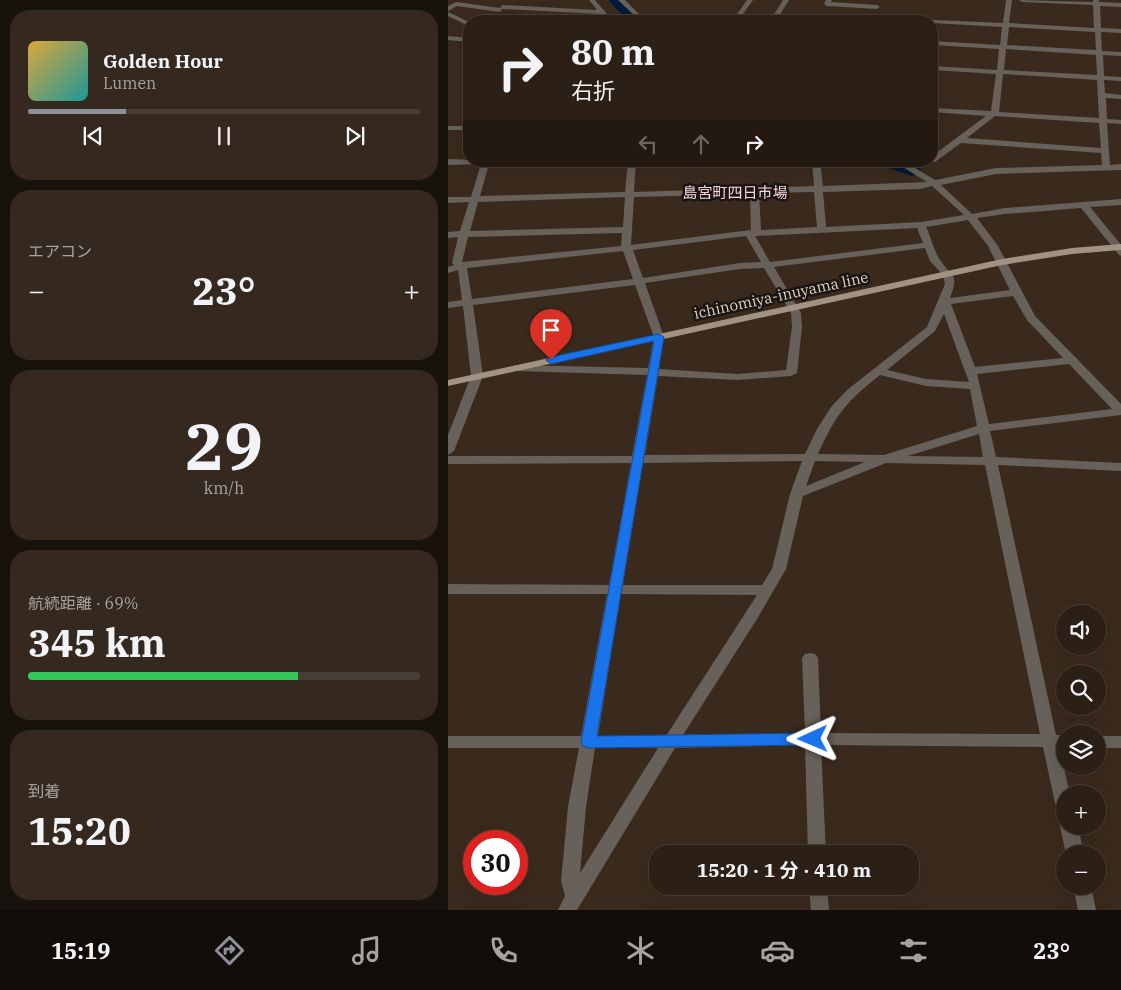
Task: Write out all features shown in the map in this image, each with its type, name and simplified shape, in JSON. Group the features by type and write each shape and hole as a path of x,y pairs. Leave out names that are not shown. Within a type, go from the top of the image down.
{"main road":[{"name":"ichinomiya-inuyama line","path":"448,382 1002,262 1040,255 1120,249"}],"street":[{"path":"495,15 504,3 511,0"},
{"path":"592,0 605,15"},
{"path":"622,0 637,15"},
{"path":"740,15 750,0"},
{"path":"777,15 786,0"},
{"path":"829,0 827,4 878,3 874,15"},
{"path":"938,156 995,114 1009,0"},
{"path":"1022,0 1096,2 1122,5"},
{"path":"1096,2 1106,168"},
{"path":"448,9 456,4 501,8 602,12"},
{"path":"448,14 463,21"},
{"path":"938,22 1122,32"},
{"path":"448,38 463,39"},
{"path":"938,43 1122,54"},
{"path":"938,68 1122,79"},
{"path":"1101,94 1122,97"},
{"path":"938,110 1122,122"},
{"path":"448,128 463,128"},
{"path":"960,140 1105,150"},
{"path":"448,162 463,162"},
{"path":"448,451 477,376 462,266 457,263 483,167"},
{"path":"571,904 570,881 577,807 659,337 626,245 632,167"},
{"path":"817,167 822,230"},
{"path":"909,167 934,184 972,218 1002,262 1031,318 1121,412"},
{"path":"917,171 923,167"},
{"path":"448,200 630,193 754,192 934,184 996,171 1122,167"},
{"path":"515,368 652,372 737,377 791,373 797,326 796,313 752,233 754,192"},
{"path":"448,270 473,263 627,248 721,236 921,225 1006,212 1122,202"},
{"path":"1083,205 1120,249"},
{"path":"571,904 779,568 797,494 810,457 837,407 851,392 931,329 945,302 950,284 948,274 935,260 921,225"},
{"path":"448,235 628,230"},
{"path":"448,305 640,281 740,266 768,265 928,245"},
{"path":"945,302 1016,292"},
{"path":"945,302 975,386 1034,675 1056,738"},
{"path":"971,371 1072,360"},
{"path":"878,371 916,382 947,386 975,386"},
{"path":"797,494 884,459 984,428 1121,412"},
{"path":"448,460 810,457 990,461 1122,467"},
{"path":"448,589 616,588 766,590"},
{"path":"810,658 817,845"},
{"path":"448,742 670,742 813,739 1056,741"},
{"path":"1106,742 1122,742"},
{"path":"819,895 820,910"},
{"path":"1084,895 1088,910"}],"waterway":[{"path":"615,0 630,15"},
{"path":"904,167 912,170"}],"district":[{"name":"島宮町四日市場","path":"735,192"}],"route":[{"path":"551,360 659,337 588,742 813,739"}]}
